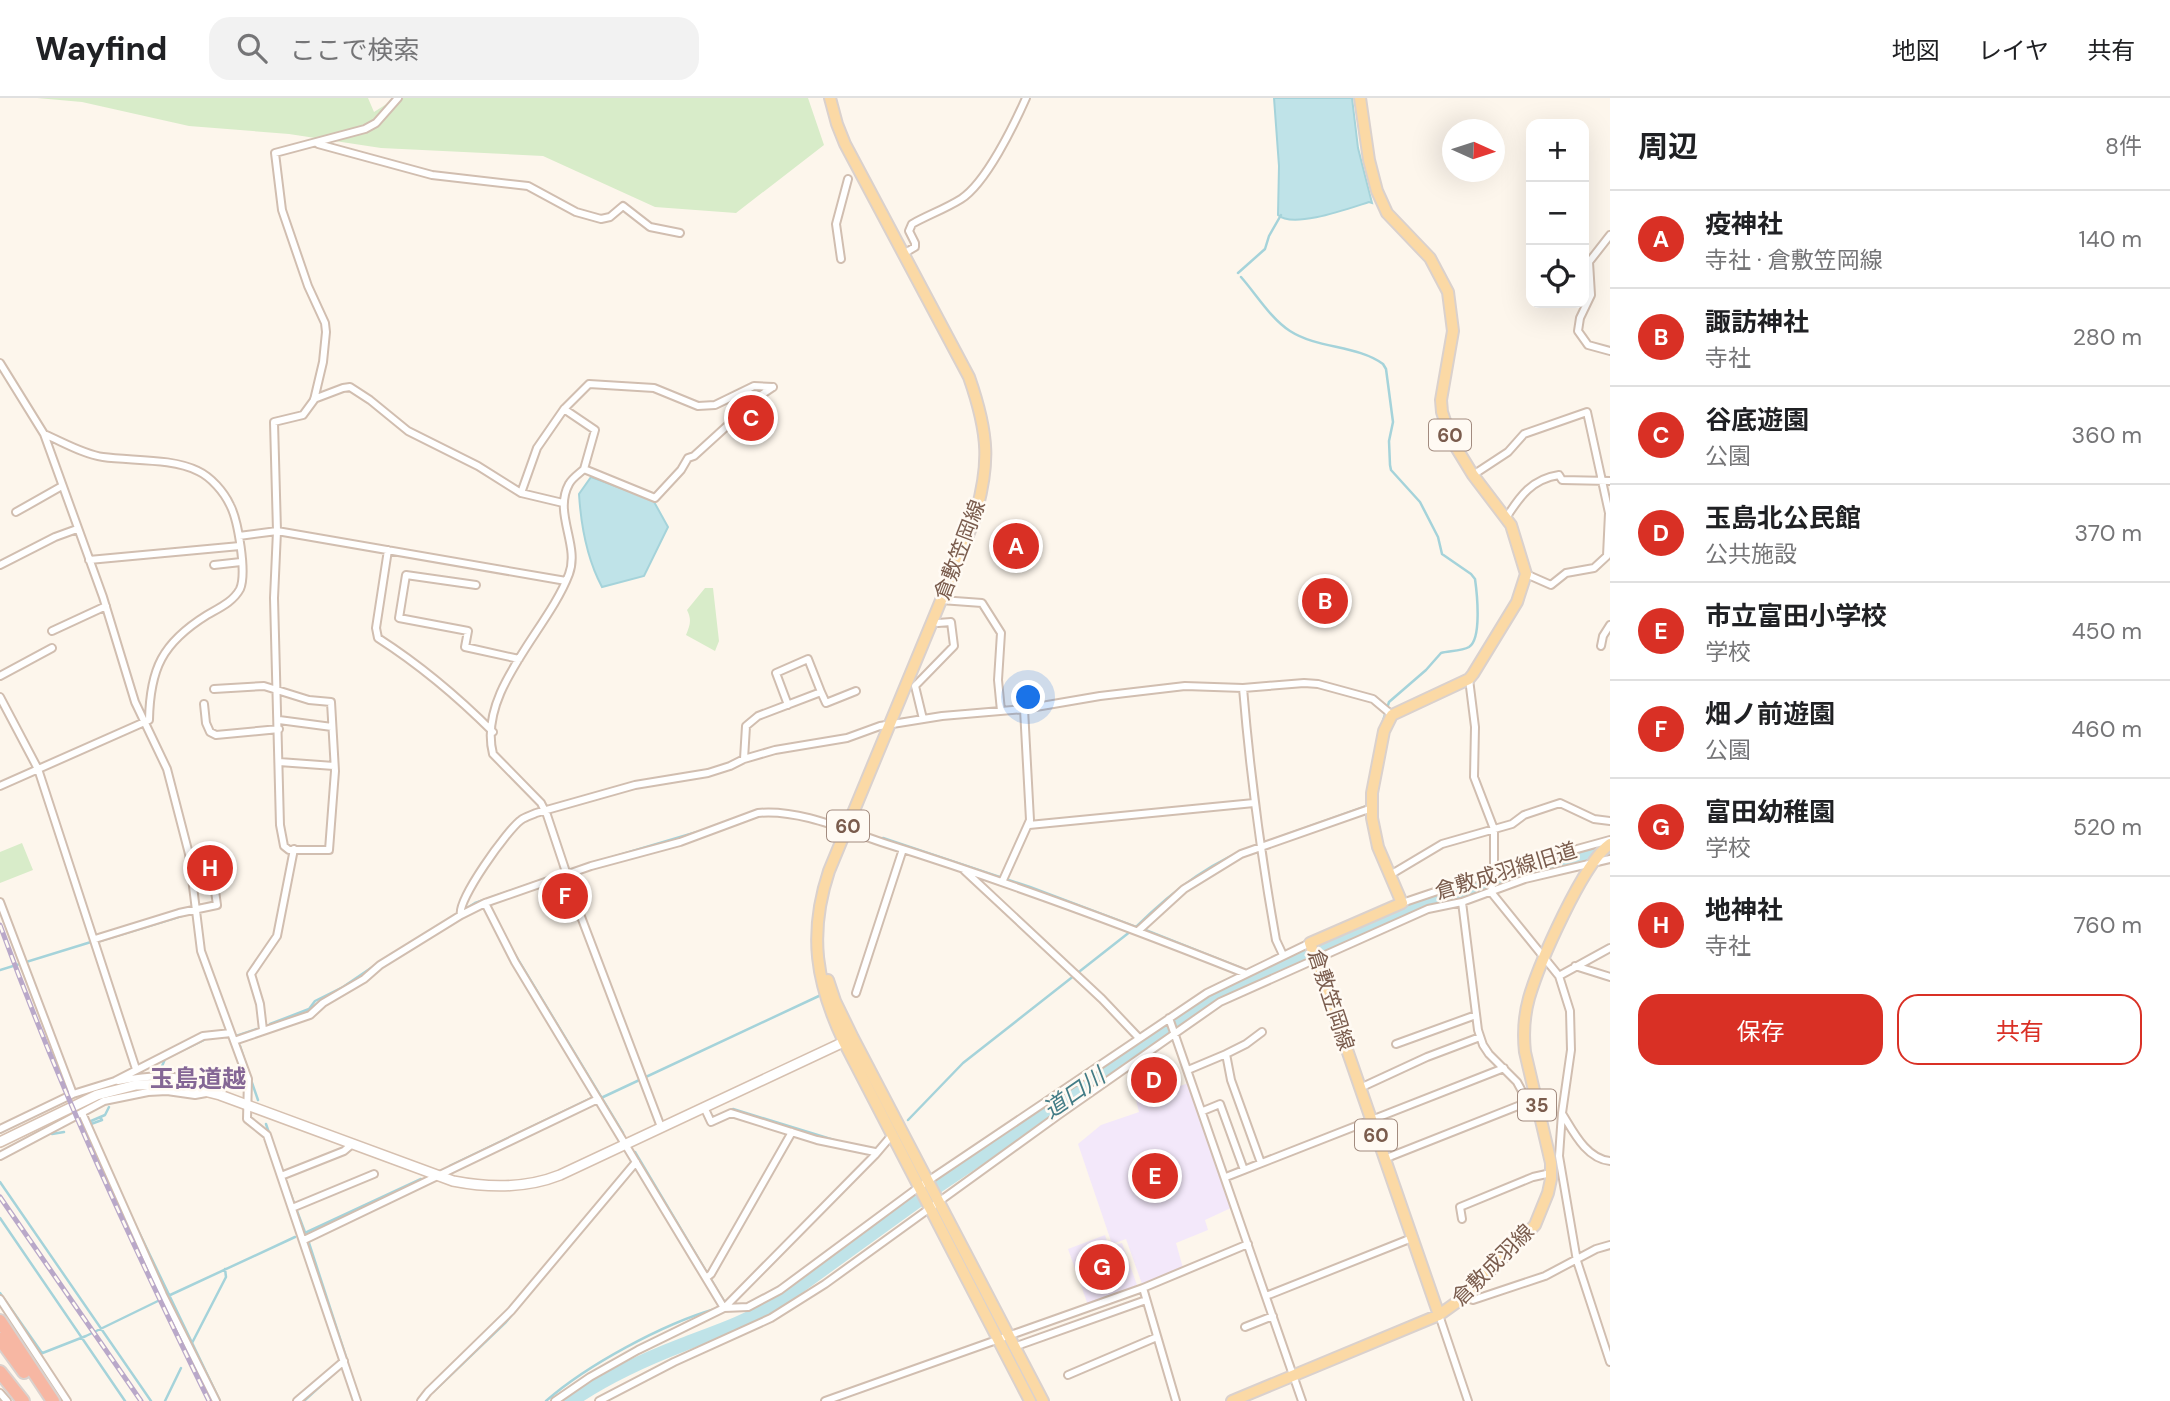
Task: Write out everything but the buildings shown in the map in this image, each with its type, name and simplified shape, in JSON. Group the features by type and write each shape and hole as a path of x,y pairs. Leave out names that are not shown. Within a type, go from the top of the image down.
{"highway":[{"path":"0,1321 53,1401"},
{"path":"0,1339 45,1401"},
{"path":"0,1372 23,1401"}],"main road":[{"name":"倉敷笠岡線","path":"830,98 845,144 969,377 981,413 986,464 983,492 973,523 822,892 816,954 830,1013 849,1040 1004,1338 1030,1401"},
{"name":"60","path":"1360,98 1369,160 1377,191 1387,213 1430,258 1448,292 1453,331 1442,388 1441,412 1451,439 1473,475 1511,526 1526,574"},
{"path":"1402,903 1378,847 1372,808 1372,793 1389,711 1469,679 1517,602 1526,574"},
{"name":"倉敷成羽線","path":"1232,1401 1438,1315 1464,1297 1535,1225 1548,1193 1551,1173 1546,1141 1533,1104 1525,1052 1523,1034 1529,998 1545,957 1592,863 1609,844"},
{"name":"倉敷笠岡線","path":"1402,903 1313,951 1438,1315"},
{"name":"倉敷笠岡線","path":"849,1040 892,1135 923,1184"},
{"name":"倉敷笠岡線","path":"1004,1338 1014,1347 1043,1401"}],"street":[{"path":"214,690 264,686 277,689 309,700 331,702 334,766 329,850 289,850 284,846 280,825 279,720 277,689 274,598 274,422 305,414 314,399 323,362 326,328 307,286 282,210 275,153 365,129 376,123 398,98"},
{"path":"902,254 915,247 909,231 912,224 961,199 980,177 1013,128 1027,98"},
{"path":"316,143 432,175 528,186 576,212 601,219 610,217 624,206 650,227 680,233"},
{"path":"841,259 836,224 848,179"},
{"path":"1610,235 1589,262 1591,295 1580,318 1578,331 1588,345 1610,351"},
{"path":"0,363 44,434 106,606 135,702 167,769 184,828 194,881 201,951 248,1079 247,1119 266,1133 283,1175 306,1238 357,1401"},
{"path":"521,493 537,448 564,410 589,384 654,388 698,406 715,405 754,386 773,387 694,456 688,458 681,470 655,498 584,469"},
{"path":"314,399 350,387 408,431 478,467 521,493 563,503"},
{"path":"564,410 595,430 584,469 569,483 563,503 572,559 566,581 496,700 492,732 494,754 541,803 545,811 565,873 661,1126"},
{"path":"1473,475 1508,452 1524,434 1587,412 1609,513 1608,557 1594,568 1566,573 1551,585 1526,574"},
{"path":"0,786 149,720 151,685 162,656 192,625 233,598 242,583 239,537 232,507 216,486 197,470 152,461 101,457 44,434"},
{"path":"1506,518 1532,484 1559,475 1562,480 1610,481"},
{"path":"16,512 62,486"},
{"path":"0,565 77,529"},
{"path":"239,537 276,531 566,581"},
{"path":"89,560 240,546"},
{"path":"388,550 376,628 378,638 444,686 492,732"},
{"path":"214,565 241,562"},
{"path":"476,585 407,575 399,618 468,631 465,647 519,659"},
{"path":"941,600 982,603 1001,633 998,680 1002,711"},
{"path":"52,631 106,606"},
{"path":"923,719 915,686 954,646 951,622 938,623"},
{"path":"1601,646 1603,636 1610,625"},
{"path":"0,677 52,648"},
{"path":"788,705 776,673 808,659 826,703 856,691"},
{"path":"1469,679 1475,727 1474,777 1494,829 1492,890 1559,976 1570,1011 1571,1037 1559,1156 1577,1261 1610,1362"},
{"path":"460,913 474,880 521,820 635,785 708,773 775,750 847,737 890,724 1024,709 1100,696 1185,686 1243,688 1318,684 1373,699 1389,711"},
{"path":"1243,688 1260,845 1276,940 1283,955"},
{"path":"744,759 746,726 758,716 821,692"},
{"path":"0,697 38,769 136,1069"},
{"path":"204,704 206,723 210,733 216,735 279,729"},
{"path":"1003,878 1029,825 1024,709"},
{"path":"279,720 332,727"},
{"path":"279,762 334,766"},
{"path":"1029,825 1254,803"},
{"path":"1390,875 1442,844 1512,824 1524,815 1560,803 1594,819 1610,821"},
{"path":"1138,931 1184,889 1241,854 1260,845 1372,808"},
{"path":"234,1041 310,1015 323,1003 364,979 380,965 460,913 565,873 680,842 758,813 784,814 963,869 1003,878 1244,973"},
{"name":"倉敷成羽線旧道","path":"1402,903 1609,844"},
{"path":"263,1030 260,1004 251,974 277,936 294,849"},
{"path":"856,993 903,849"},
{"path":"599,1401 674,1362 771,1318 825,1284 1175,1032 1220,1002 1313,951 1428,909 1462,902 1525,879 1610,859"},
{"path":"963,869 1076,974 1139,1038"},
{"path":"95,939 217,905 215,891"},
{"path":"0,902 74,1094"},
{"path":"1384,1159 1533,1104 1517,1082 1489,1054 1480,1037 1462,902"},
{"path":"485,903 515,962 708,1277 723,1306"},
{"path":"1559,976 1610,947"},
{"path":"723,1306 748,1307 780,1290 923,1184 1207,993 1283,955 1313,951"},
{"path":"1576,966 1610,978"},
{"path":"1396,1044 1476,1015"},
{"path":"1169,1018 1302,1401"},
{"path":"1188,1070 1246,1044 1262,1032"},
{"path":"115,1081 203,1036 231,1033"},
{"path":"1360,1088 1427,1057 1480,1037"},
{"path":"0,1142 86,1100 123,1087 163,1083 210,1091 438,1177 478,1186 524,1185 561,1175 849,1040"},
{"path":"1226,1054 1231,1080 1261,1163"},
{"path":"1226,1177 1504,1069"},
{"path":"0,1129 74,1094 115,1081 141,1077 180,1078 199,1083 210,1091"},
{"path":"0,1156 104,1101 130,1094 167,1091 202,1094 210,1091"},
{"path":"306,1238 598,1099"},
{"path":"1203,1111 1220,1104 1244,1170"},
{"path":"704,1107 711,1122 731,1112 828,1143 876,1150"},
{"path":"82,1113 167,1304 216,1401"},
{"path":"1562,1113 1588,1150 1598,1158 1610,1161"},
{"path":"708,1277 793,1133"},
{"path":"555,1401 590,1377 723,1306 892,1135"},
{"path":"1546,1141 1559,1139"},
{"path":"283,1175 344,1151 351,1145"},
{"path":"421,1401 511,1311 635,1160"},
{"path":"1462,1219 1460,1207 1533,1177 1551,1173"},
{"path":"294,1207 374,1174"},
{"path":"1266,1296 1412,1238"},
{"path":"825,1401 1143,1288 1248,1244"},
{"path":"1464,1297 1473,1300 1545,1276 1610,1245"},
{"path":"1143,1288 1177,1401"},
{"path":"0,1299 35,1361 67,1401"},
{"path":"1014,1347 1146,1300"},
{"path":"1438,1315 1468,1401"},
{"path":"1245,1326 1272,1316"},
{"path":"1068,1375 1157,1336"},
{"path":"297,1401 344,1361"},
{"path":"0,1393 7,1401"}],"shaded area":[{"path":"1189,1083 1233,1207 1205,1220 1208,1230 1176,1243 1183,1268 1142,1284 1126,1239 1112,1244 1078,1144 1101,1125 1139,1112 1136,1100"},
{"path":"1105,1235 1109,1247 1122,1243 1137,1285 1088,1305 1068,1249"}],"green space":[{"path":"37,98 368,98 374,112 396,98 808,98 824,145 736,213 655,207 543,156 381,148 289,134 189,126 82,102"},
{"path":"705,588 713,588 719,641 715,651 686,635 690,622 687,610"},
{"path":"22,843 33,870 0,883 0,852"}],"water":[{"path":"1274,98 1352,98 1358,148 1372,203 1308,219 1285,219 1278,215 1279,166"},
{"path":"591,477 653,500 668,527 644,576 602,587 589,554 580,506 579,494"}],"waterway":[{"path":"1238,273 1265,249 1281,215"},
{"path":"1241,277 1270,313 1290,331 1313,341 1361,353 1383,364 1386,369 1393,422 1389,441 1391,470 1420,502 1438,537 1442,554 1475,579 1478,615 1473,642 1469,647 1441,653 1389,702 1382,724"},
{"path":"1274,839 1367,806 1368,803"},
{"path":"599,861 697,832"},
{"path":"883,838 1030,887 1136,927"},
{"path":"1135,928 1192,879 1223,860 1258,845"},
{"name":"道口川","path":"571,1401 639,1363 739,1323 772,1306 938,1186 1154,1040 1189,1012 1303,955 1423,906 1482,884 1610,852"},
{"path":"438,926 475,903 576,868"},
{"path":"100,941 185,915"},
{"path":"1143,929 1241,968"},
{"path":"908,1120 963,1063 1131,931"},
{"path":"0,970 91,942"},
{"path":"511,948 623,1133"},
{"path":"270,1024 309,1009 315,1001 343,987 393,953"},
{"path":"601,1098 821,995"},
{"path":"236,1036 257,1029"},
{"path":"160,1071 165,1059 204,1040"},
{"path":"240,1046 248,1071"},
{"path":"250,1077 258,1100"},
{"path":"450,1166 594,1097"},
{"path":"91,1121 105,1115 109,1107"},
{"path":"730,1111 733,1109 834,1140"},
{"path":"91,1129 91,1124 102,1120 100,1117"},
{"path":"266,1124 270,1136"},
{"path":"52,1134 64,1132"},
{"path":"635,1152 725,1303 723,1304"},
{"path":"617,1180 633,1161"},
{"path":"285,1179 347,1360"},
{"path":"307,1232 421,1179"},
{"path":"0,1182 151,1401"},
{"path":"0,1218 125,1401"},
{"path":"135,1224 220,1401"},
{"path":"168,1296 295,1237"},
{"path":"191,1345 226,1277 225,1269"},
{"path":"433,1392 506,1322 550,1269"},
{"path":"0,1293 42,1353"},
{"path":"40,1354 86,1336 162,1299"},
{"path":"546,1401 582,1374 626,1347 672,1325 715,1309"},
{"path":"165,1401 181,1368"},
{"path":"304,1401 339,1369"}],"railway":[{"path":"0,925 47,1047 98,1166 209,1401"},
{"path":"0,1197 141,1401"}],"place":[{"name":"谷底遊園","path":"751,418"},
{"name":"疫神社","path":"1016,546"},
{"name":"諏訪神社","path":"1325,601"},
{"name":"地神社","path":"210,868"},
{"name":"畑ノ前遊園","path":"565,896"},
{"name":"玉島北公民館","path":"1154,1080"},
{"name":"市立富田小学校","path":"1155,1176"},
{"name":"富田幼稚園","path":"1102,1267"}],"district":[{"name":"玉島道越","path":"198,1078"}]}
